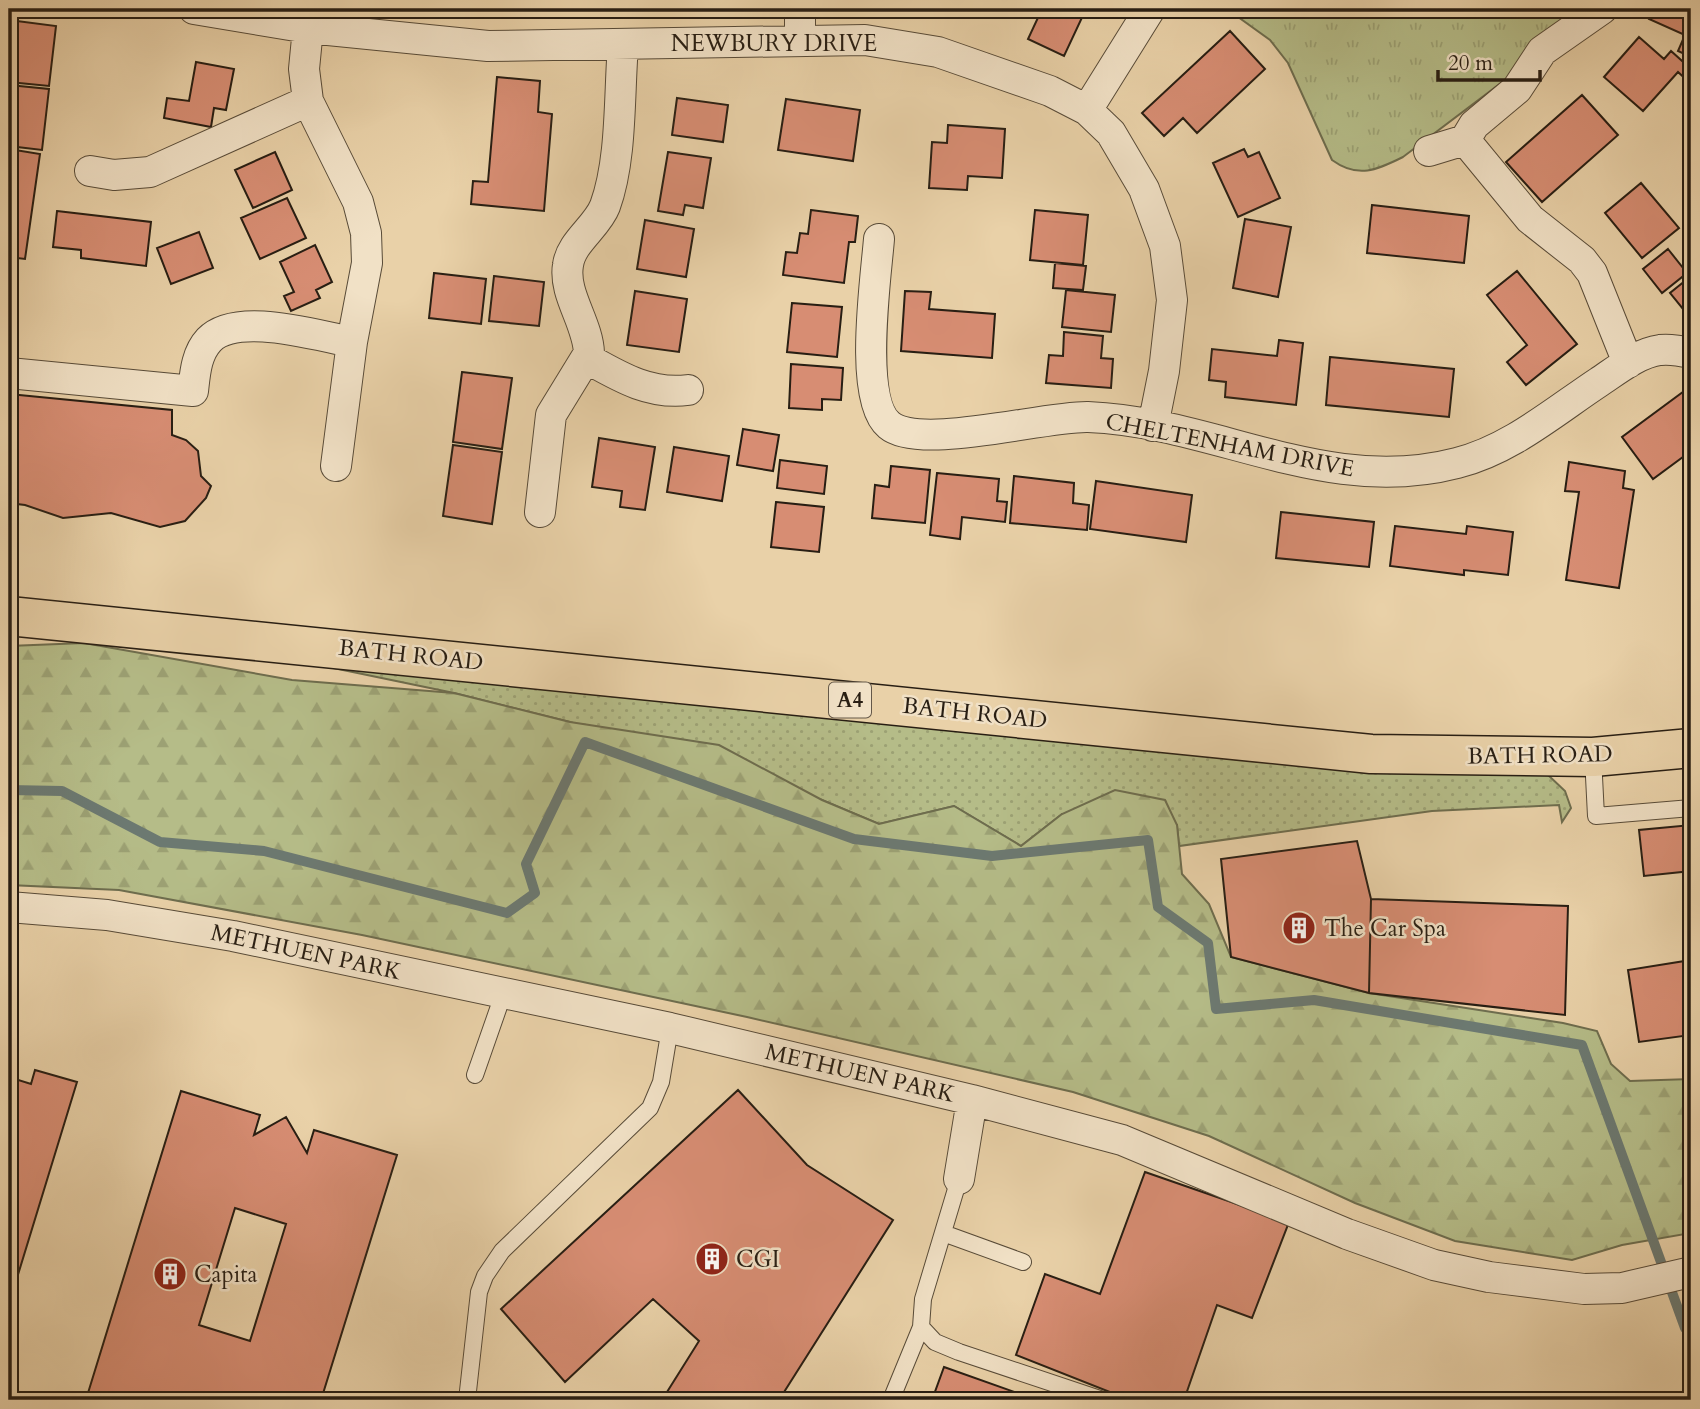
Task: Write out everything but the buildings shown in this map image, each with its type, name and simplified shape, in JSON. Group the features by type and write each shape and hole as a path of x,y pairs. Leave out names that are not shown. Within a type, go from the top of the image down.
{"main road":[{"name":"BATH ROAD","path":"9,617 602,674 1371,754 1593,757 1691,748"}],"street":[{"name":"NEWBURY DRIVE","path":"194,9 308,28 488,46 865,40 938,52 1007,74 1087,110 1111,133 1144,189 1165,246 1172,300 1164,371 1153,426"},
{"path":"800,9 800,40"},
{"path":"1087,110 1150,9"},
{"path":"1429,151 1465,141 1475,125 1517,89 1542,51 1602,9"},
{"path":"308,28 304,69 308,102 358,202 366,233 367,263 352,342 336,466"},
{"path":"540,512 551,415 588,359 589,345 568,282 567,266 570,254 599,218 608,194 623,45"},
{"path":"90,170 114,175 150,172 308,102"},
{"path":"1465,141 1530,219 1581,260 1592,273 1628,363"},
{"name":"CHELTENHAM DRIVE","path":"879,239 871,345 873,382 879,408 888,425 897,430 922,434 969,432 1059,418 1110,419 1153,426 1343,470 1382,474 1419,471 1459,463 1510,441 1628,363 1659,350 1691,353"},
{"path":"9,373 192,391 204,348 217,334 226,330 264,327 352,342"},
{"path":"588,359 637,386 675,392 688,390"},
{"name":"METHUEN PARK","path":"9,907 107,915 183,928 503,992 670,1028 972,1100 1122,1140 1346,1234 1434,1265 1489,1277 1584,1289 1622,1288 1691,1272"},
{"path":"959,1180 972,1100"}],"lane":[{"path":"1593,757 1596,816 1691,808"},
{"path":"475,1075 503,992"},
{"path":"467,1400 479,1292 485,1276 502,1251 635,1126 650,1108 662,1083 670,1028"},
{"path":"891,1400 921,1327 923,1298 959,1180"},
{"path":"943,1233 1023,1262"},
{"path":"921,1327 935,1342 959,1352 1103,1400"}],"green space":[{"path":"1227,9 1599,9 1403,157 1376,169 1359,171 1341,166 1332,160 1288,63 1270,40"},
{"path":"84,643 292,680 454,693 570,722 719,745 822,800 879,824 954,806 1021,846 1062,814 1115,790 1165,800 1177,825 1182,874 1209,904 1231,957 1369,993 1563,1023 1597,1031 1611,1064 1630,1081 1691,1079 1691,1233 1622,1245 1572,1260 1455,1241 1355,1203 1209,1136 1073,1092 747,1017 362,935 119,890 9,885 9,646"},
{"path":"314,664 1547,774 1565,791 1571,808 1562,822 1559,805 1432,811 1179,846 1177,825 1062,814 1021,846 954,806 879,824 822,800 570,722 454,693"}],"waterway":[{"path":"9,790 62,791 160,842 264,851 507,913 535,893 526,864 585,742 854,839 992,856 1148,840 1158,907 1208,943 1216,1009 1314,1000 1582,1045 1685,1328 1691,1330"}],"place":[{"name":"The Car Spa","path":"1299,928"},
{"name":"CGI","path":"712,1259"},
{"name":"Capita","path":"170,1274"}]}
